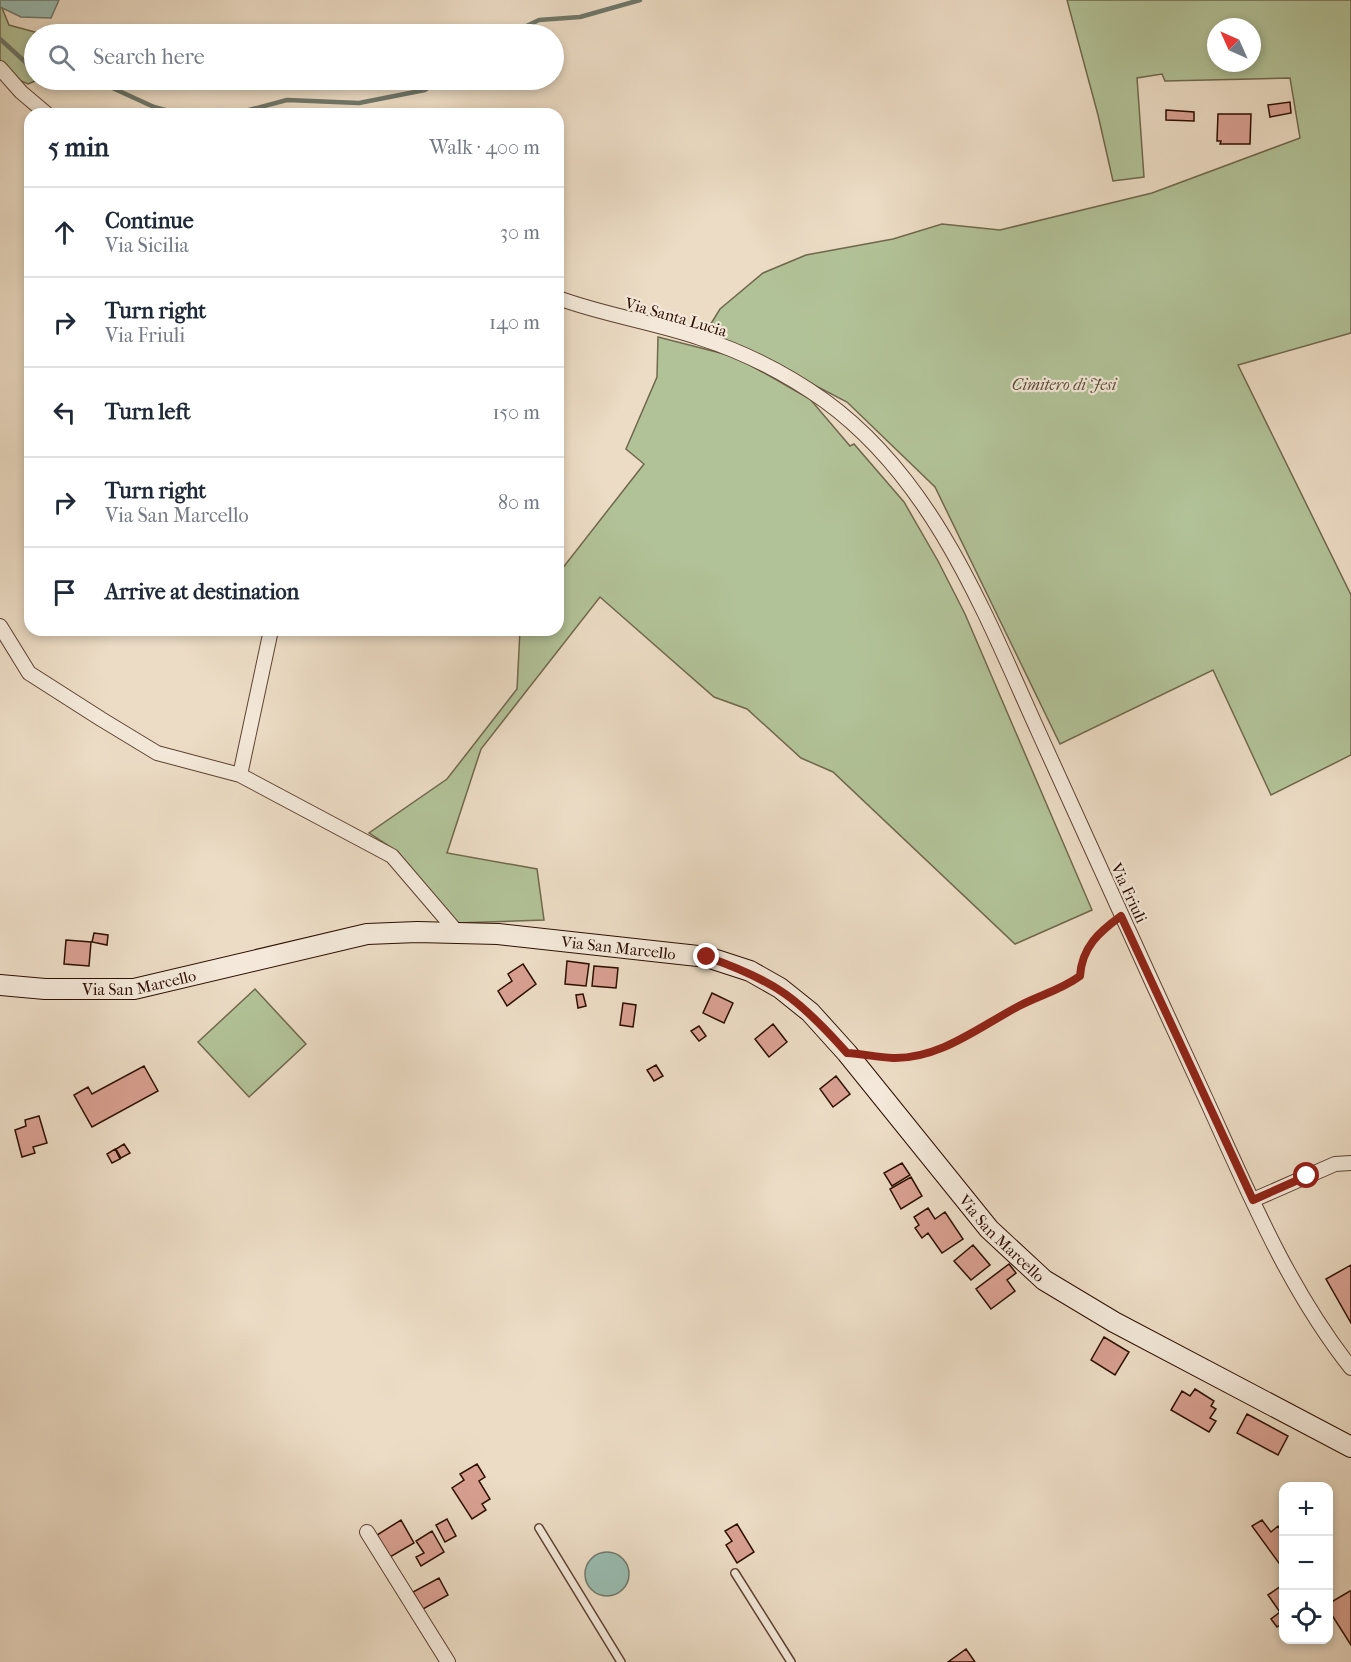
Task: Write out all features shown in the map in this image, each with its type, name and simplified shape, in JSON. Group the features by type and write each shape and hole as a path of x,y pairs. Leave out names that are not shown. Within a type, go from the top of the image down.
{"main road":[{"name":"Via San Marcello","path":"0,985 45,990 134,989 367,934 457,932 498,934 707,957 750,971 780,988 810,1012 847,1053 989,1229 1044,1280 1114,1322 1351,1447"}],"street":[{"path":"0,68 21,92 40,108"},
{"name":"Via Santa Lucia","path":"564,300 594,311 700,338 767,365 828,403 868,439"},
{"name":"Via Friuli","path":"868,439 912,490 950,544 986,614 1121,916 1283,1265 1322,1331 1351,1368"},
{"path":"0,626 30,673 157,753 240,775 392,856 457,932"},
{"path":"240,775 270,636"},
{"path":"1253,1200 1335,1164 1351,1163"},
{"path":"367,1532 448,1662"}],"lane":[{"path":"539,1528 621,1662"},
{"path":"735,1573 791,1662"}],"path":[{"path":"847,1053 895,1058 929,1052 969,1036 1019,1006 1063,988 1080,976 1081,958 1099,932 1121,916"}],"green space":[{"name":"Cimitero di Jesi","path":"1067,0 1351,0 1351,333 1238,365 1351,595 1351,755 1271,795 1213,670 1060,744 935,487 847,402 772,363 704,335 720,309 763,273 806,255 893,239 942,224 1000,230 1152,193 1300,138 1290,78 1165,81 1162,74 1137,78 1144,177 1113,181"},
{"path":"0,3 9,25 24,29 24,82 12,77 0,63"},
{"path":"658,337 736,357 810,399 850,446 854,444 904,502 965,614 1092,910 1015,944 833,772 801,758 747,709 714,697 600,597 481,749 447,853 537,869 544,920 455,923 398,852 369,833 447,779 517,689 520,636 564,636 564,566 644,464 626,449 657,377"},
{"path":"255,989 306,1044 249,1097 198,1042"}],"water":[{"path":"0,0 59,0 51,18 21,17 0,7"},
{"path":"607,1552 622,1559 629,1574 622,1589 607,1596 592,1589 585,1574 592,1559"}],"building":[{"path":"1290,102 1291,113 1270,117 1268,105"},
{"path":"1166,110 1194,112 1194,121 1166,120"},
{"path":"1218,114 1251,114 1250,144 1220,144 1221,141 1217,141"},
{"path":"94,933 108,935 107,945 92,942"},
{"path":"66,940 91,942 89,966 64,964"},
{"path":"567,961 589,964 586,986 565,984"},
{"path":"523,964 536,984 507,1006 498,991 512,981 508,974"},
{"path":"594,966 618,968 616,988 592,986"},
{"path":"712,993 733,1003 724,1023 703,1013"},
{"path":"583,994 586,1006 578,1008 576,995"},
{"path":"623,1003 636,1005 633,1027 620,1025"},
{"path":"773,1024 787,1042 769,1057 755,1039"},
{"path":"699,1026 706,1036 699,1041 691,1031"},
{"path":"656,1065 663,1076 654,1081 647,1070"},
{"path":"144,1066 158,1091 92,1127 74,1095 88,1087 92,1094"},
{"path":"836,1076 850,1094 833,1107 820,1089"},
{"path":"39,1116 47,1143 33,1147 35,1153 22,1157 15,1130 26,1126 25,1120"},
{"path":"124,1144 130,1153 121,1158 116,1149"},
{"path":"115,1149 120,1159 112,1163 107,1154"},
{"path":"902,1163 910,1175 892,1186 884,1173"},
{"path":"911,1177 922,1196 901,1209 890,1189"},
{"path":"928,1208 935,1219 945,1212 963,1239 942,1253 928,1233 922,1238 915,1228 919,1225 914,1217"},
{"path":"973,1245 990,1265 971,1280 954,1261"},
{"path":"1009,1264 1016,1273 1007,1280 1015,1291 991,1309 976,1289"},
{"path":"1351,1265 1351,1323 1326,1279"},
{"path":"1104,1337 1129,1352 1115,1375 1091,1360"},
{"path":"1195,1389 1214,1401 1211,1406 1216,1409 1210,1418 1216,1421 1209,1432 1171,1410 1182,1391 1190,1396"},
{"path":"1247,1414 1288,1436 1278,1455 1237,1433"},
{"path":"477,1464 485,1477 479,1481 490,1499 482,1504 486,1510 472,1519 452,1488 464,1480 460,1474"},
{"path":"447,1519 456,1536 445,1542 436,1525"},
{"path":"401,1520 414,1543 390,1557 377,1535"},
{"path":"1262,1520 1271,1532 1278,1526 1279,1563 1252,1526"},
{"path":"737,1524 754,1552 737,1563 726,1545 732,1541 725,1531"},
{"path":"432,1531 444,1552 421,1566 416,1557 424,1553 416,1541"},
{"path":"439,1578 448,1595 423,1609 413,1592"},
{"path":"1279,1587 1279,1611 1268,1595"},
{"path":"1351,1592 1351,1645 1333,1617 1333,1601"},
{"path":"1279,1613 1279,1626 1277,1627 1271,1619"},
{"path":"966,1649 975,1662 948,1662"}],"waterway":[{"path":"531,24 539,20 580,17 640,0"},
{"path":"0,39 24,61"},
{"path":"117,90 158,108"},
{"path":"257,108 287,100 359,103 425,90"}],"route":[{"path":"707,957 750,971 780,988 810,1012 847,1053 895,1058 929,1052 969,1036 1019,1006 1063,988 1080,976 1081,958 1099,932 1121,916 1253,1200 1307,1176"}]}
